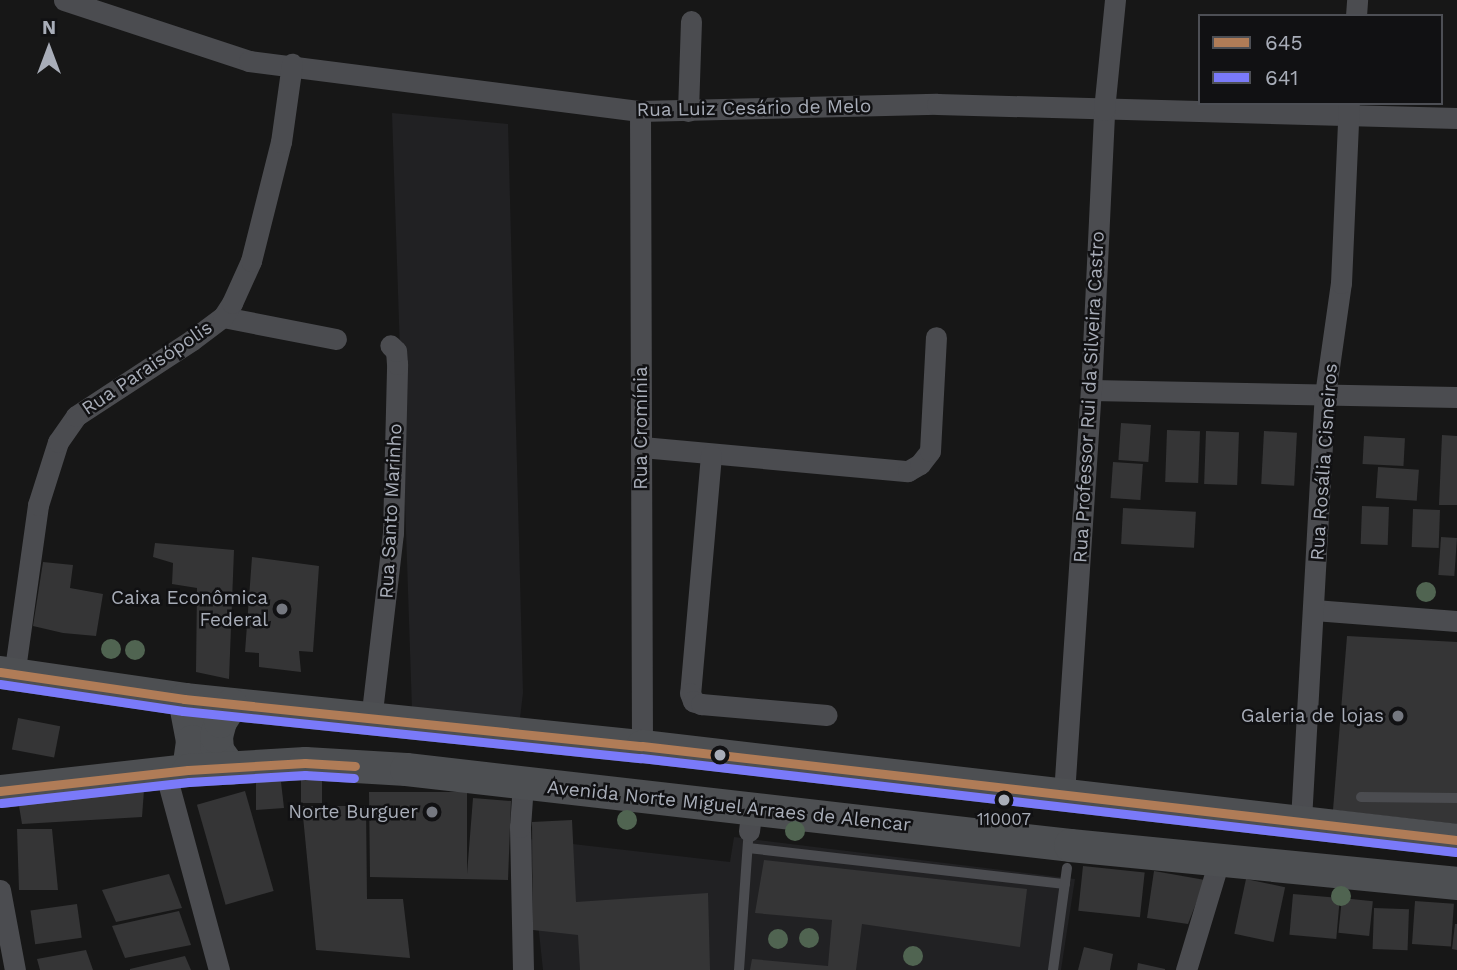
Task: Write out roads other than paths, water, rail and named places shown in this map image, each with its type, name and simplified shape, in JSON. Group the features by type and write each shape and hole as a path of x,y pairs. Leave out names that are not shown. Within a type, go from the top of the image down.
{"main road":[{"path":"7,674 184,699 642,746 1457,840"},
{"path":"177,773 192,741 184,699"},
{"path":"230,768 217,750 216,736 220,721 231,704"},
{"name":"Avenida Norte Miguel Arraes de Alencar","path":"0,791 305,763 406,769 523,784 750,829 1067,866 1219,861 1457,883"}],"street":[{"name":"Rua Luiz Cesário de Melo","path":"65,0 249,61 292,64 640,111 937,104 1104,110 1349,109 1457,118"},
{"name":"Rua Professor Rui da Silveira Castro","path":"1064,794 1091,390 1104,110 1115,0"},
{"path":"688,111 691,20"},
{"name":"Rua Paraisópolis","path":"7,674 38,505 58,442 76,416 223,317 243,283 251,261 281,142 292,64"},
{"name":"Rua Rosália Cisneiros","path":"1301,820 1325,395 1341,283 1349,109"},
{"name":"Rua Cromínia","path":"640,111 642,746"},
{"path":"223,317 336,339"},
{"path":"642,447 908,471 919,464 930,451 936,337"},
{"name":"Rua Santo Marinho","path":"371,720 393,533 397,364 396,351 390,345"},
{"path":"1091,390 1457,397"},
{"path":"711,455 690,693 693,701 701,704 827,715"},
{"path":"1314,610 1457,621"},
{"path":"177,773 219,970"},
{"path":"523,784 520,827 523,970"},
{"path":"1186,970 1219,861"},
{"path":"0,890 15,970"}],"lane":[{"path":"1361,797 1457,798"},
{"path":"739,970 750,829"},
{"path":"1053,970 1067,866"}],"place":[{"name":"Caixa Econômica Federal","path":"282,609"},
{"name":"Galeria de lojas","path":"1398,716"},
{"name":"110007","path":"1004,800"},
{"name":"Norte Burguer","path":"432,812"}]}
